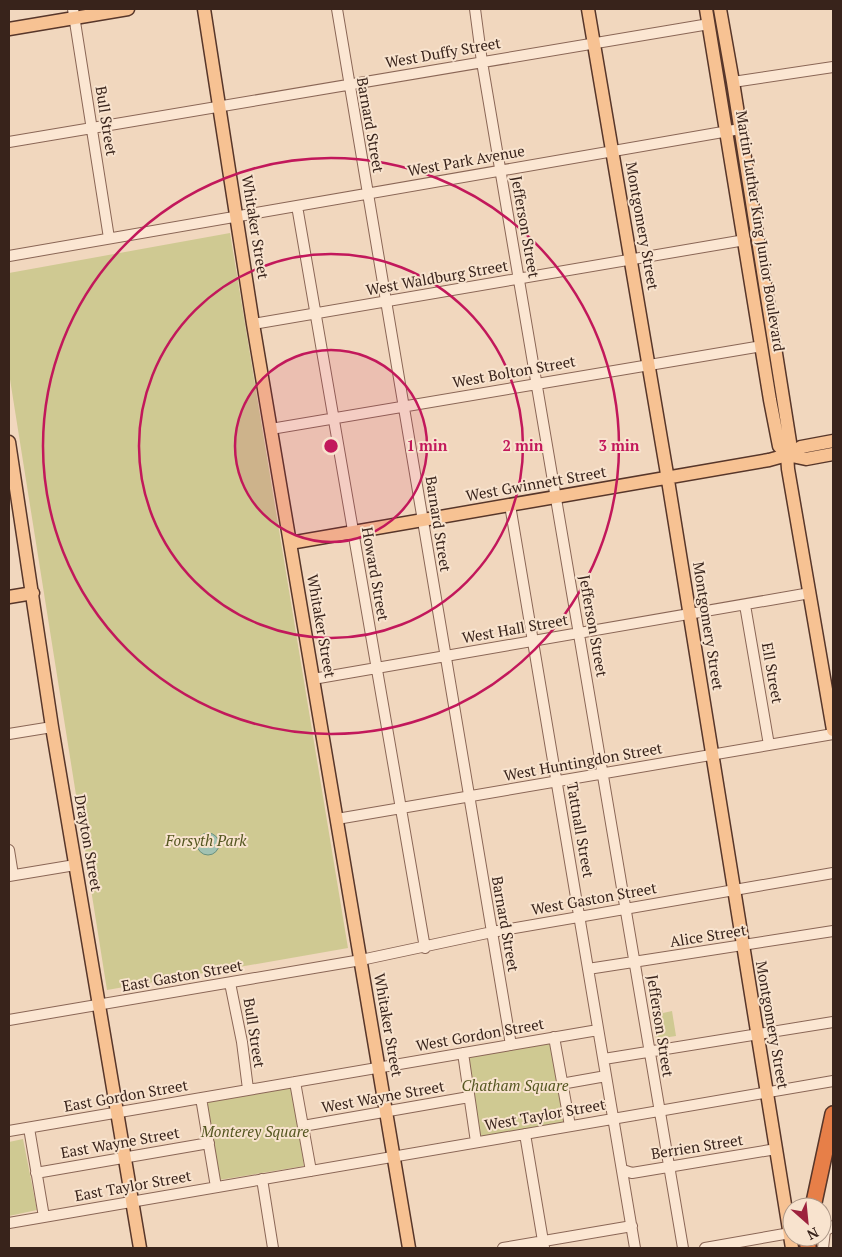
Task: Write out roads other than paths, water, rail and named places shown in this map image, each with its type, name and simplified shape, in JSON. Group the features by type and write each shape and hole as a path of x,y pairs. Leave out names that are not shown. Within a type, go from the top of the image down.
{"highway":[{"path":"815,1197 833,1114"}],"main road":[{"path":"9,29 74,13 128,9"},
{"name":"Whitaker Street","path":"204,9 238,216 253,324 410,1248"},
{"name":"Montgomery Street","path":"588,9 668,478 784,1197"},
{"name":"Martin Luther King Junior Boulevard","path":"706,9 734,130 790,442 787,455 833,732"},
{"name":"Martin Luther King Junior Boulevard","path":"720,9 733,82 734,130 745,240 779,446 787,455"},
{"name":"West Gwinnett Street","path":"290,542 769,460 787,455 801,446 833,441"},
{"name":"Drayton Street","path":"9,442 12,480 140,1248"},
{"name":"West Gwinnett Street","path":"787,455 806,459 833,454"},
{"path":"9,597 32,593"}],"street":[{"name":"Barnard Street","path":"337,9 348,84 379,252 385,302 511,1045"},
{"name":"Jefferson Street","path":"475,9 500,171 683,1248"},
{"name":"Bull Street","path":"74,13 93,128 106,239"},
{"name":"West Duffy Street","path":"9,142 709,24"},
{"path":"733,82 833,66"},
{"name":"West Park Avenue","path":"9,256 238,216 249,216 734,130"},
{"name":"Howard Street","path":"297,206 424,948"},
{"name":"West Waldburg Street","path":"253,324 745,240"},
{"name":"West Bolton Street","path":"271,429 762,346"},
{"name":"Tattnall Street","path":"510,505 635,1248"},
{"name":"West Hall Street","path":"313,679 810,594"},
{"name":"Ell Street","path":"745,605 769,745"},
{"path":"9,734 52,726"},
{"name":"West Huntingdon Street","path":"337,820 769,745 833,732"},
{"path":"9,850 11,875 76,865"},
{"name":"West Gaston Street","path":"361,960 492,932 833,873"},
{"name":"Alice Street","path":"588,970 833,931"},
{"name":"East Gaston Street","path":"9,1020 361,960"},
{"name":"Bull Street","path":"230,983 248,1089"},
{"path":"604,1059 833,1022"},
{"name":"West Gordon Street","path":"248,1089 598,1030"},
{"path":"554,1037 570,1126"},
{"path":"463,1053 476,1142"},
{"path":"561,1084 606,1076"},
{"name":"West Taylor Street","path":"262,1179 833,1081"},
{"path":"296,1082 310,1171"},
{"name":"East Gordon Street","path":"9,1131 248,1089"},
{"name":"West Wayne Street","path":"303,1126 469,1097"},
{"path":"201,1098 216,1187"},
{"path":"28,1128 44,1217"},
{"path":"525,1134 544,1245"},
{"name":"East Wayne Street","path":"36,1173 209,1143"},
{"name":"Berrien Street","path":"623,1170 632,1173 776,1149"},
{"path":"262,1179 274,1248"},
{"name":"East Taylor Street","path":"9,1223 262,1179"},
{"path":"503,1248 544,1245 632,1226"},
{"path":"705,1248 782,1234"}],"park label":[{"name":"Forsyth Park","path":"206,841"},
{"name":"Chatham Square","path":"515,1086"},
{"name":"Monterey Square","path":"255,1132"}]}
